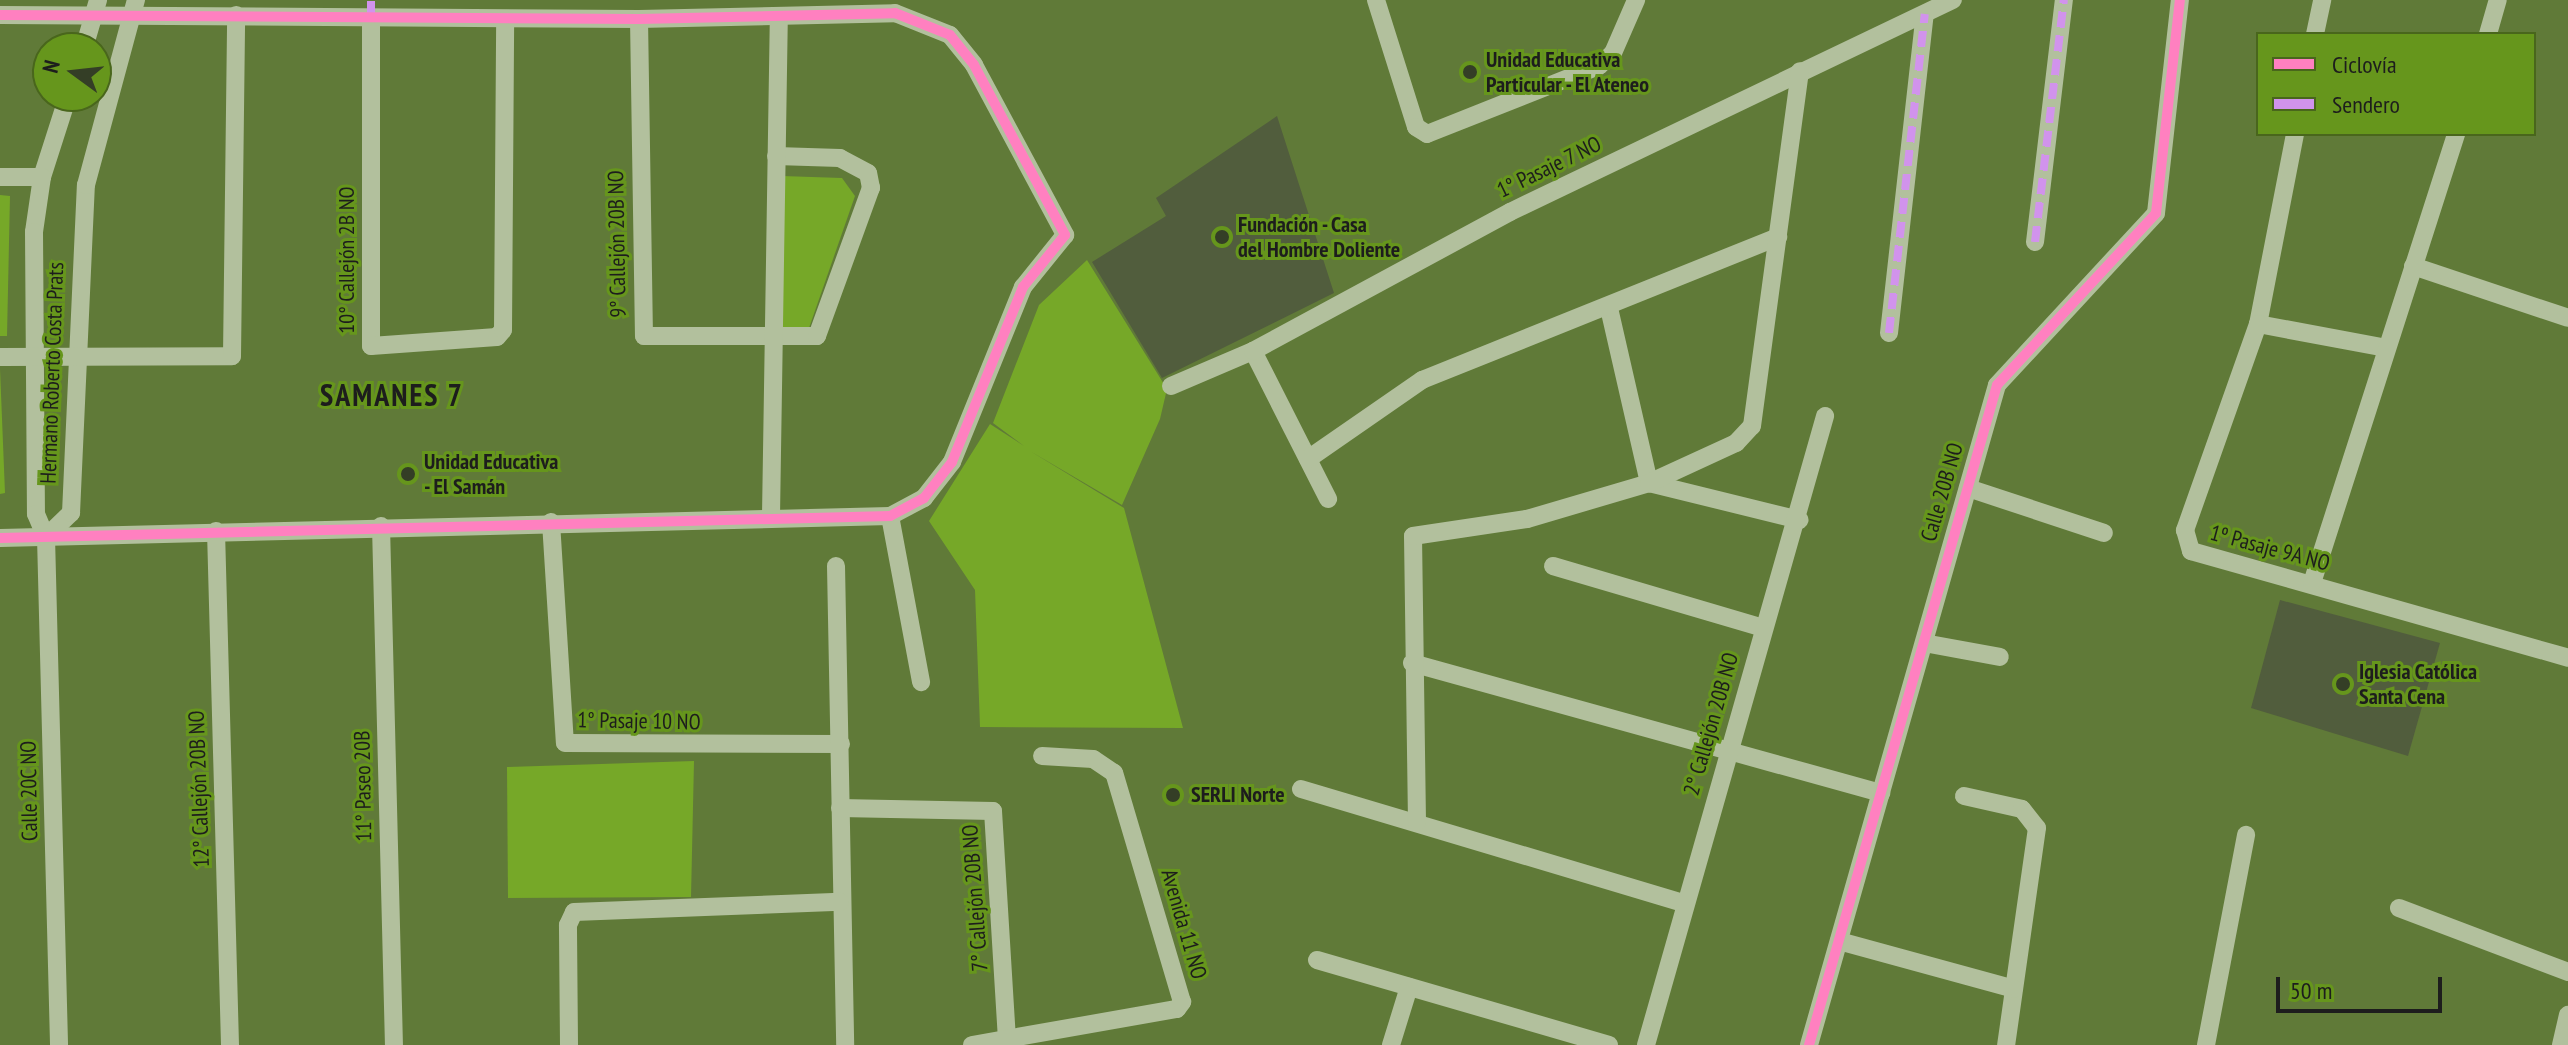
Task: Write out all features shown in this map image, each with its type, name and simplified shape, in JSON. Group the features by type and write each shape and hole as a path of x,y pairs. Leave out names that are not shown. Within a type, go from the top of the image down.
{"street":[{"path":"1376,0 1416,127 1427,134 1599,66 1613,53 1636,0"},
{"name":"1° Pasaje 7 NO","path":"1171,386 1253,351 1510,212 1953,0"},
{"path":"2035,242 2064,0"},
{"name":"Calle 20B NO","path":"1809,1045 2003,372 2149,229 2180,0"},
{"path":"2315,32 2322,0"},
{"path":"2489,32 2498,0"},
{"path":"89,32 96,8"},
{"path":"0,15 96,8 236,15 505,20 779,18 895,13 950,35 1065,235 1023,287 952,462 924,498 890,516 771,516 0,538"},
{"name":"Hermano Roberto Costa Prats","path":"63,112 42,177 34,232 36,514 46,537 71,513 81,356 86,185 134,8"},
{"path":"1889,333 1925,14"},
{"path":"0,357 232,356 236,15"},
{"name":"10° Callejón 2B NO","path":"371,17 371,346 497,337 503,330 505,20"},
{"path":"771,516 779,18"},
{"name":"9° Callejón 20B NO","path":"639,19 644,336 776,339"},
{"path":"1417,822 1412,663 1413,536 1527,519 1649,483 1736,443 1752,426 1800,71"},
{"path":"2295,136 2258,324 2386,348"},
{"path":"2312,583 2455,136"},
{"path":"776,156 857,162 871,188 817,336 776,339"},
{"path":"0,177 42,177"},
{"path":"1308,459 1422,380 1609,308 1778,237"},
{"path":"2413,266 2568,318"},
{"path":"1609,308 1649,483"},
{"name":"1º Pasaje 9A NO","path":"2258,324 2186,543 2206,558 2312,583 2568,658"},
{"path":"1253,351 1328,499"},
{"name":"2° Callejón 20B NO","path":"1646,1045 1763,628 1800,520 1825,416"},
{"path":"1649,483 1800,520"},
{"path":"1968,488 2104,533"},
{"path":"890,516 921,682"},
{"name":"1° Pasaje 10 NO","path":"551,522 565,743 841,744"},
{"name":"11° Paseo 20B","path":"381,526 394,1045"},
{"name":"12° Callejón 20B NO","path":"216,531 230,1045"},
{"name":"Calle 20C NO","path":"46,537 59,1045"},
{"path":"836,566 845,1045"},
{"path":"1553,566 1763,628"},
{"path":"1924,643 2000,657"},
{"path":"1412,663 1729,747 1881,793"},
{"name":"Avenida 11 NO","path":"972,1045 1177,1009 1182,1002 1114,773 1093,759 1042,756"},
{"path":"1301,789 1684,903"},
{"path":"1964,796 2022,809 2037,828 2006,1045"},
{"name":"7° Callejón 20B NO","path":"840,808 993,811 1007,1039"},
{"path":"2206,1045 2246,835"},
{"path":"569,1045 568,925 574,912 840,902"},
{"path":"2399,908 2568,972"},
{"path":"1839,941 2014,989"},
{"path":"1317,960 1609,1045"},
{"path":"1391,1045 1409,987"},
{"path":"2561,1045 2568,1015"}],"green space":[{"path":"782,176 842,178 855,196 809,328 781,332"},
{"path":"0,195 10,196 7,336 0,336"},
{"path":"1087,260 1167,389 1160,419 1122,505 1030,451 1124,508 1183,728 980,727 975,590 929,521 990,424 1024,446 993,423 1039,305"},
{"path":"0,369 5,493 0,494"},
{"path":"694,761 691,897 508,898 507,767"}],"building":[{"name":"Fundación - Casa del Hombre Doliente","path":"1277,116 1334,293 1162,378 1092,262 1166,216 1156,198"},
{"name":"Iglesia Católica Santa Cena","path":"2280,600 2440,643 2408,756 2251,708"}],"marked path":[{"path":"371,0 371,17"},
{"path":"2035,242 2064,0"},
{"path":"1889,333 1925,14"}],"cycle path":[{"path":"1809,1045 1997,385 2156,213 2180,0"},
{"path":"0,15 639,19 895,13 950,35 974,65 1065,235 1023,287 952,462 924,498 890,516 0,538"}],"place":[{"name":"Unidad Educativa Particular - El Ateneo","path":"1470,72"},
{"name":"Fundación - Casa del Hombre Doliente","path":"1222,237"},
{"name":"Unidad Educativa - El Samán","path":"408,474"},
{"name":"Iglesia Católica Santa Cena","path":"2343,684"},
{"name":"SERLI Norte","path":"1173,795"}],"district":[{"name":"SAMANES 7","path":"392,395"}]}
